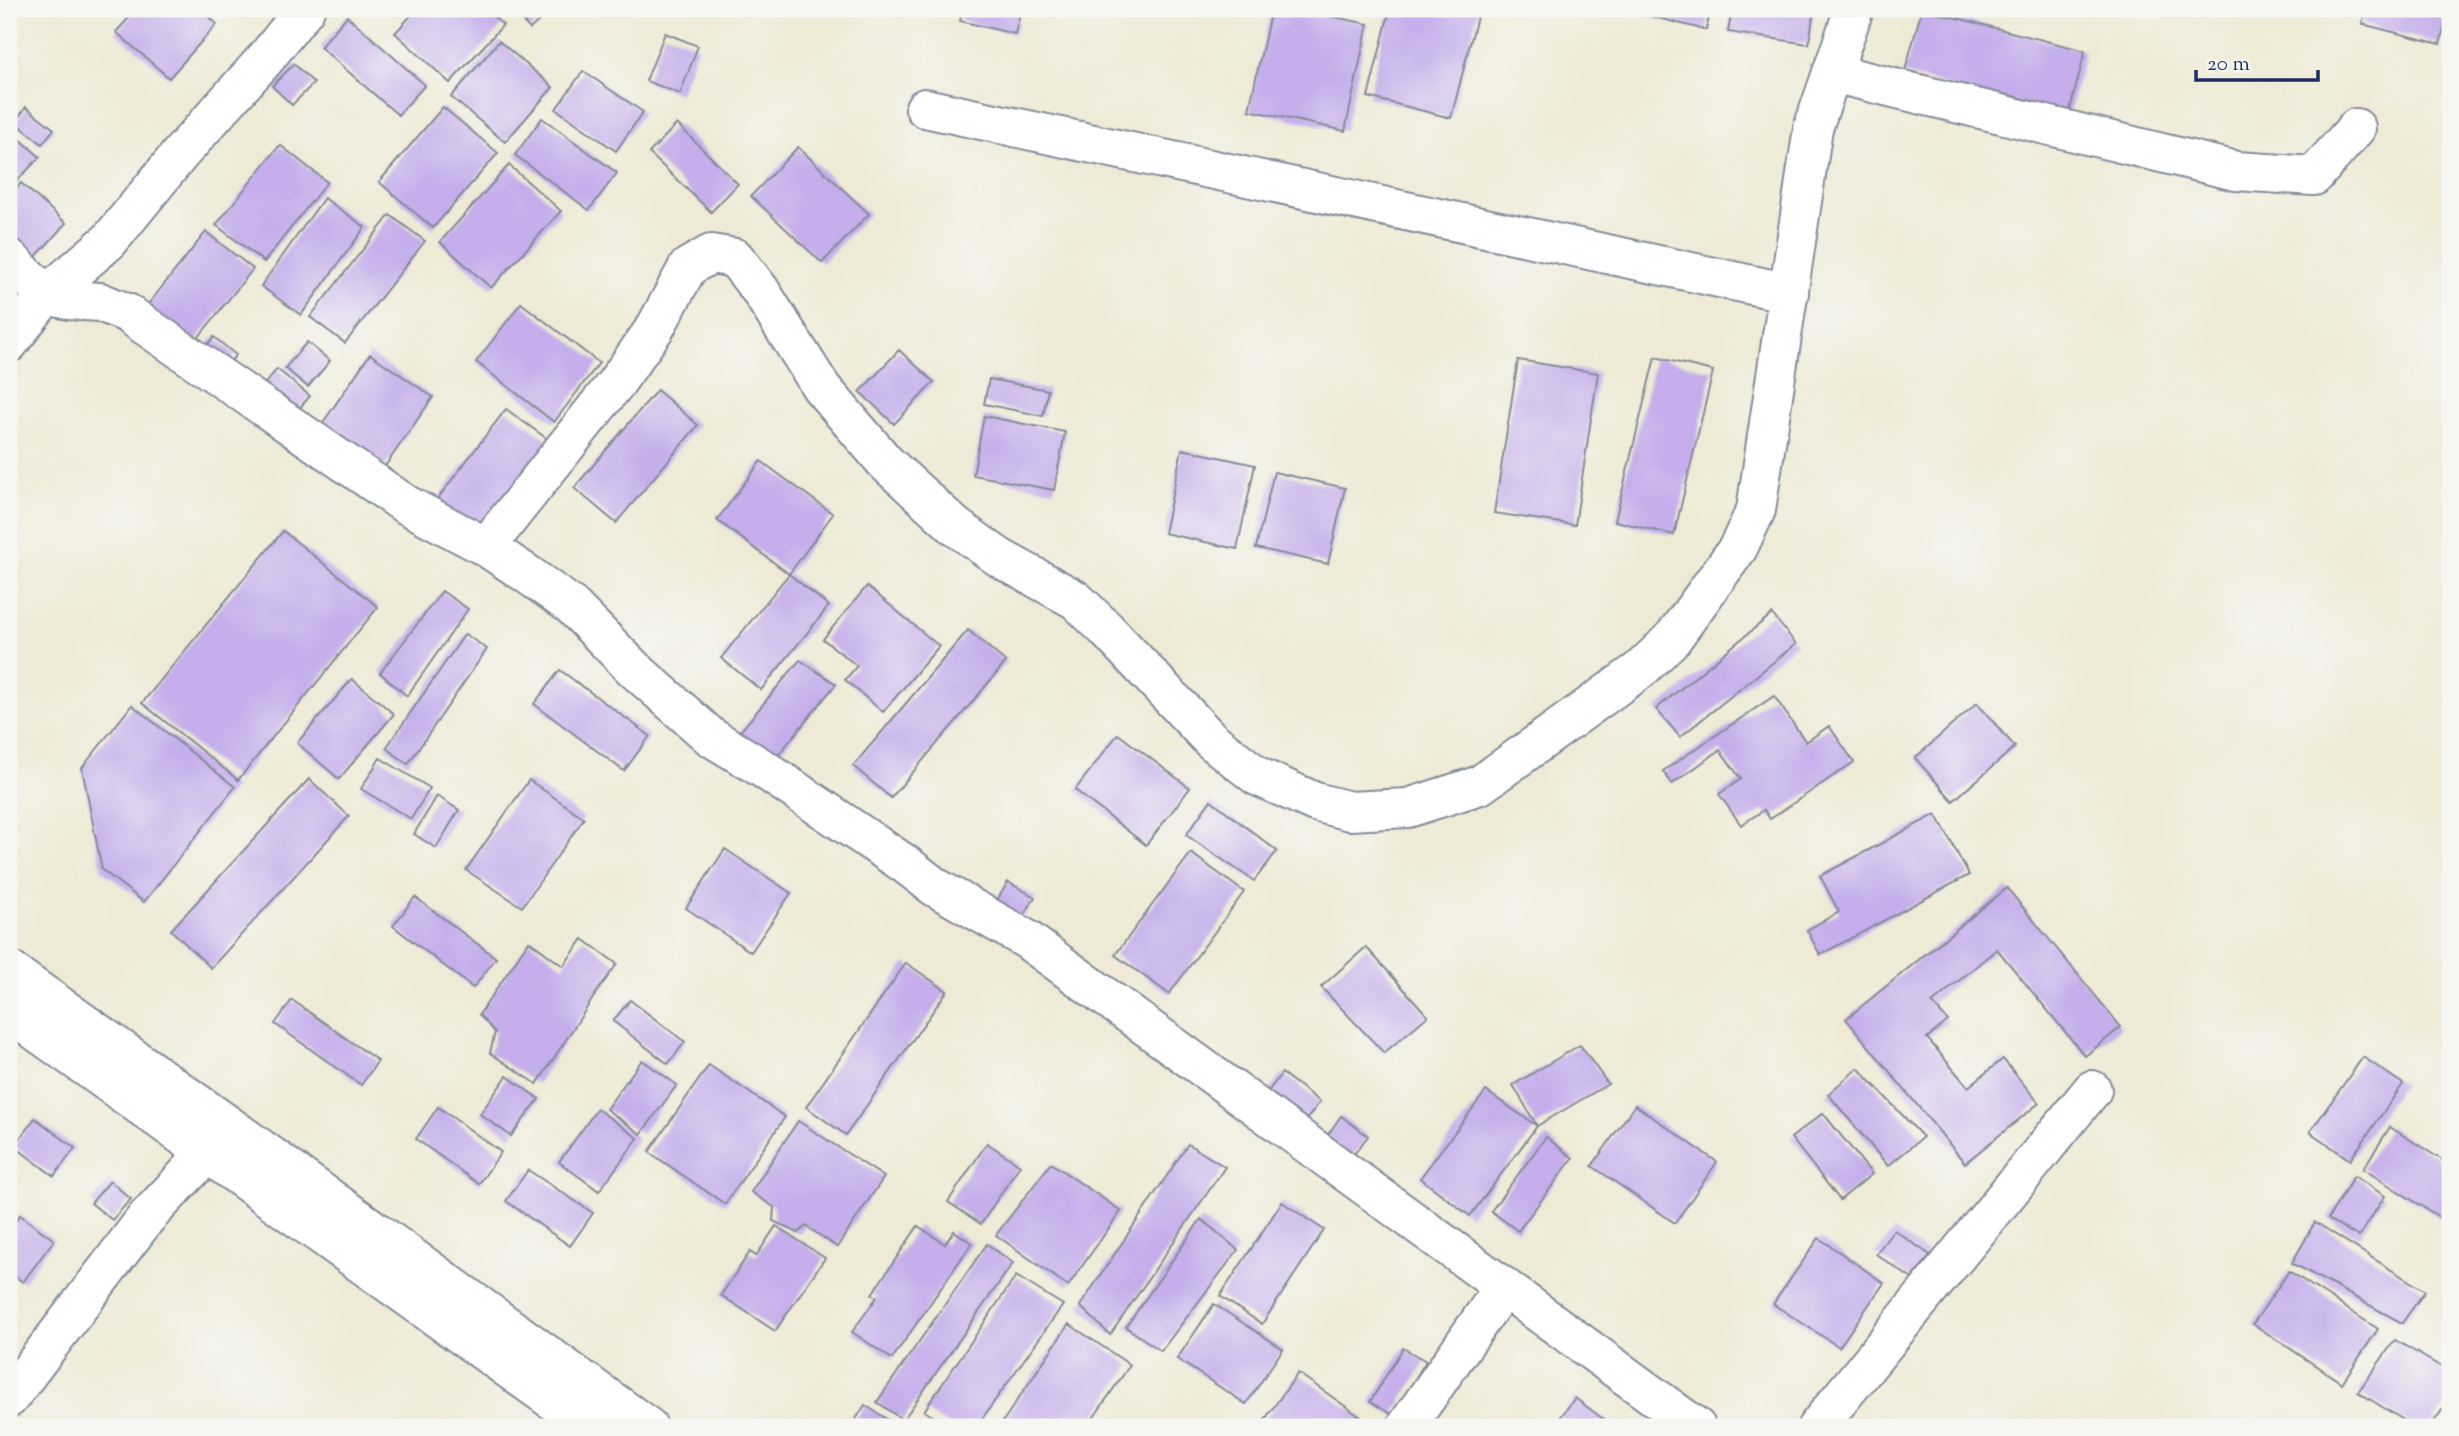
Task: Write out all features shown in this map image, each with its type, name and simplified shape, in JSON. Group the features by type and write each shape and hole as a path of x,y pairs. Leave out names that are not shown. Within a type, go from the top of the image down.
{"street":[{"path":"9,343 46,295 109,241 305,9"},
{"path":"486,547 616,383 655,328 688,267 711,254 735,258 760,290 821,387 886,463 955,526 1000,558 1076,600 1211,740 1258,776 1315,802 1350,811 1408,808 1480,785 1641,669 1673,638 1738,548 1756,510 1813,128 1854,9"},
{"path":"1832,73 2236,171 2314,176 2356,128"},
{"path":"925,108 1789,293"},
{"path":"9,258 46,295 100,302 127,313 405,504 486,547 572,606 633,668 711,737 762,768 935,887 1026,939 1696,1427"},
{"path":"9,970 648,1427"},
{"path":"9,1012 590,1427"},
{"path":"1817,1427 2092,1090"},
{"path":"9,1398 146,1218 208,1152"},
{"path":"1406,1427 1503,1288"}],"building":[{"path":"137,9 200,9 217,24 169,78 116,32"},
{"path":"417,9 485,9 503,25 450,83 395,33"},
{"path":"511,9 551,9 530,29"},
{"path":"963,9 1021,9 1015,34 960,21"},
{"path":"1271,9 1297,9 1368,24 1345,131 1249,110"},
{"path":"1390,9 1479,9 1451,118 1368,97"},
{"path":"1622,9 1711,9 1706,30"},
{"path":"1732,9 1814,9 1809,44 1728,32"},
{"path":"1922,9 2085,51 2068,118 1904,74"},
{"path":"2366,9 2449,9 2440,44 2362,24"},
{"path":"347,16 425,85 398,115 320,47"},
{"path":"665,33 698,46 680,94 646,81"},
{"path":"499,41 553,87 505,142 451,97"},
{"path":"294,64 314,83 292,105 272,86"},
{"path":"583,71 643,112 616,151 556,109"},
{"path":"26,107 54,129 42,144 15,122"},
{"path":"443,107 498,153 433,228 379,182"},
{"path":"542,118 617,173 589,210 515,155"},
{"path":"677,124 738,184 711,212 649,153"},
{"path":"19,138 40,157 9,189 9,149"},
{"path":"280,145 327,182 264,262 216,225"},
{"path":"798,147 869,214 822,263 751,196"},
{"path":"509,165 561,211 491,288 440,242"},
{"path":"21,183 66,223 33,260 9,238 9,197"},
{"path":"324,198 365,227 301,315 261,286"},
{"path":"390,215 425,241 345,343 310,317"},
{"path":"206,232 253,269 193,344 146,307"},
{"path":"521,303 599,363 554,422 476,362"},
{"path":"214,337 236,355 222,371 200,353"},
{"path":"307,342 330,361 308,387 285,368"},
{"path":"899,350 934,382 894,424 860,392"},
{"path":"370,354 433,397 383,469 320,427"},
{"path":"1655,357 1713,371 1674,535 1615,521"},
{"path":"1518,360 1598,373 1575,525 1494,513"},
{"path":"277,369 310,396 291,418 259,391"},
{"path":"989,379 1048,390 1043,416 984,404"},
{"path":"657,390 698,425 616,523 574,488"},
{"path":"506,409 550,441 481,534 436,501"},
{"path":"984,416 1065,432 1054,490 973,475"},
{"path":"1182,449 1255,465 1237,549 1164,533"},
{"path":"761,461 833,514 789,574 717,520"},
{"path":"1274,472 1345,488 1328,564 1256,548"},
{"path":"283,531 378,607 238,780 142,703"},
{"path":"789,574 829,606 761,690 721,658"},
{"path":"867,586 939,646 883,712 845,680 857,666 823,639"},
{"path":"442,591 468,609 407,696 380,673"},
{"path":"1772,614 1796,644 1680,737 1656,709"},
{"path":"968,630 1006,662 891,798 853,766"},
{"path":"465,634 487,649 408,764 386,748"},
{"path":"800,660 836,684 775,759 738,734"},
{"path":"560,670 650,736 624,771 534,704"},
{"path":"352,679 394,714 339,779 297,743"},
{"path":"1774,696 1806,742 1829,726 1854,762 1770,819 1764,810 1741,825 1719,794 1741,779 1720,750 1672,784 1663,771"},
{"path":"1977,703 2015,747 1953,801 1915,758"},
{"path":"132,705 235,787 144,902 102,870 82,768"},
{"path":"1118,734 1190,788 1146,845 1075,790"},
{"path":"380,758 430,788 411,819 361,789"},
{"path":"309,779 349,816 211,968 171,930"},
{"path":"529,780 584,818 522,907 466,870"},
{"path":"437,796 459,810 436,848 414,834"},
{"path":"1211,800 1277,851 1254,881 1186,835"},
{"path":"1936,814 1969,875 1820,955 1807,930 1839,912 1820,876"},
{"path":"725,849 791,893 751,952 686,908"},
{"path":"1191,853 1244,892 1169,994 1115,955"},
{"path":"1008,882 1035,897 1020,922 993,907"},
{"path":"2007,888 2121,1027 2085,1056 1997,949 1932,1003 1948,1021 1927,1038 1968,1087 2003,1059 2039,1103 1965,1163 1846,1019"},
{"path":"415,897 496,958 473,988 393,926"},
{"path":"583,939 617,964 537,1084 490,1053 495,1032 479,1015 529,941 563,966"},
{"path":"1366,947 1428,1016 1384,1053 1321,987"},
{"path":"906,963 947,991 846,1135 806,1107"},
{"path":"292,1000 378,1061 361,1085 275,1024"},
{"path":"630,1000 685,1042 668,1064 613,1021"},
{"path":"1580,1045 1608,1084 1537,1126 1513,1085"},
{"path":"2363,1057 2403,1084 2350,1160 2310,1132"},
{"path":"642,1060 677,1085 641,1134 606,1109"},
{"path":"709,1065 785,1117 725,1204 649,1152"},
{"path":"1858,1068 1923,1137 1888,1166 1828,1094"},
{"path":"1282,1073 1320,1102 1303,1124 1263,1098"},
{"path":"507,1076 539,1099 511,1136 480,1114"},
{"path":"1486,1091 1537,1126 1470,1216 1420,1178"},
{"path":"1635,1105 1717,1162 1675,1223 1592,1166"},
{"path":"438,1107 501,1152 479,1184 416,1139"},
{"path":"597,1109 638,1138 599,1191 559,1162"},
{"path":"1823,1113 1872,1174 1840,1200 1791,1138"},
{"path":"1341,1116 1368,1136 1351,1158 1327,1136"},
{"path":"35,1118 75,1148 54,1176 14,1146"},
{"path":"798,1121 884,1177 837,1247 806,1226 798,1233 773,1221 774,1207 751,1192"},
{"path":"2390,1127 2450,1165 2450,1224 2363,1169"},
{"path":"1546,1137 1573,1158 1518,1231 1491,1211"},
{"path":"987,1143 1020,1165 981,1224 948,1202"},
{"path":"1188,1144 1225,1167 1110,1335 1080,1306"},
{"path":"1051,1163 1121,1211 1068,1286 996,1235"},
{"path":"528,1170 593,1213 570,1246 506,1201"},
{"path":"2354,1176 2385,1196 2359,1237 2328,1219"},
{"path":"110,1181 131,1199 112,1220 91,1203"},
{"path":"1282,1202 1324,1230 1262,1324 1220,1296"},
{"path":"20,1215 54,1240 23,1282 9,1272 9,1230"},
{"path":"1201,1219 1238,1250 1161,1351 1126,1327"},
{"path":"2315,1222 2425,1291 2402,1323 2292,1263"},
{"path":"776,1226 825,1258 775,1331 721,1295 750,1252 756,1256"},
{"path":"918,1226 945,1244 954,1231 972,1243 892,1359 852,1332 877,1297 872,1294"},
{"path":"1894,1230 1930,1255 1912,1279 1876,1254"},
{"path":"1819,1238 1884,1283 1839,1347 1773,1304"},
{"path":"987,1244 1013,1263 903,1420 877,1402"},
{"path":"2289,1271 2378,1329 2342,1383 2253,1324"},
{"path":"1016,1276 1063,1305 976,1427 952,1427 924,1411"},
{"path":"1214,1304 1283,1349 1246,1404 1177,1359"},
{"path":"1069,1324 1130,1365 1087,1427 999,1427"},
{"path":"2395,1340 2450,1372 2450,1399 2430,1427 2415,1427 2358,1392"},
{"path":"1403,1348 1426,1361 1393,1415 1370,1402"},
{"path":"1298,1373 1365,1420 1360,1427 1270,1427 1263,1422"},
{"path":"1575,1398 1614,1427 1569,1427 1559,1419"},
{"path":"865,1405 899,1427 851,1427"}]}
